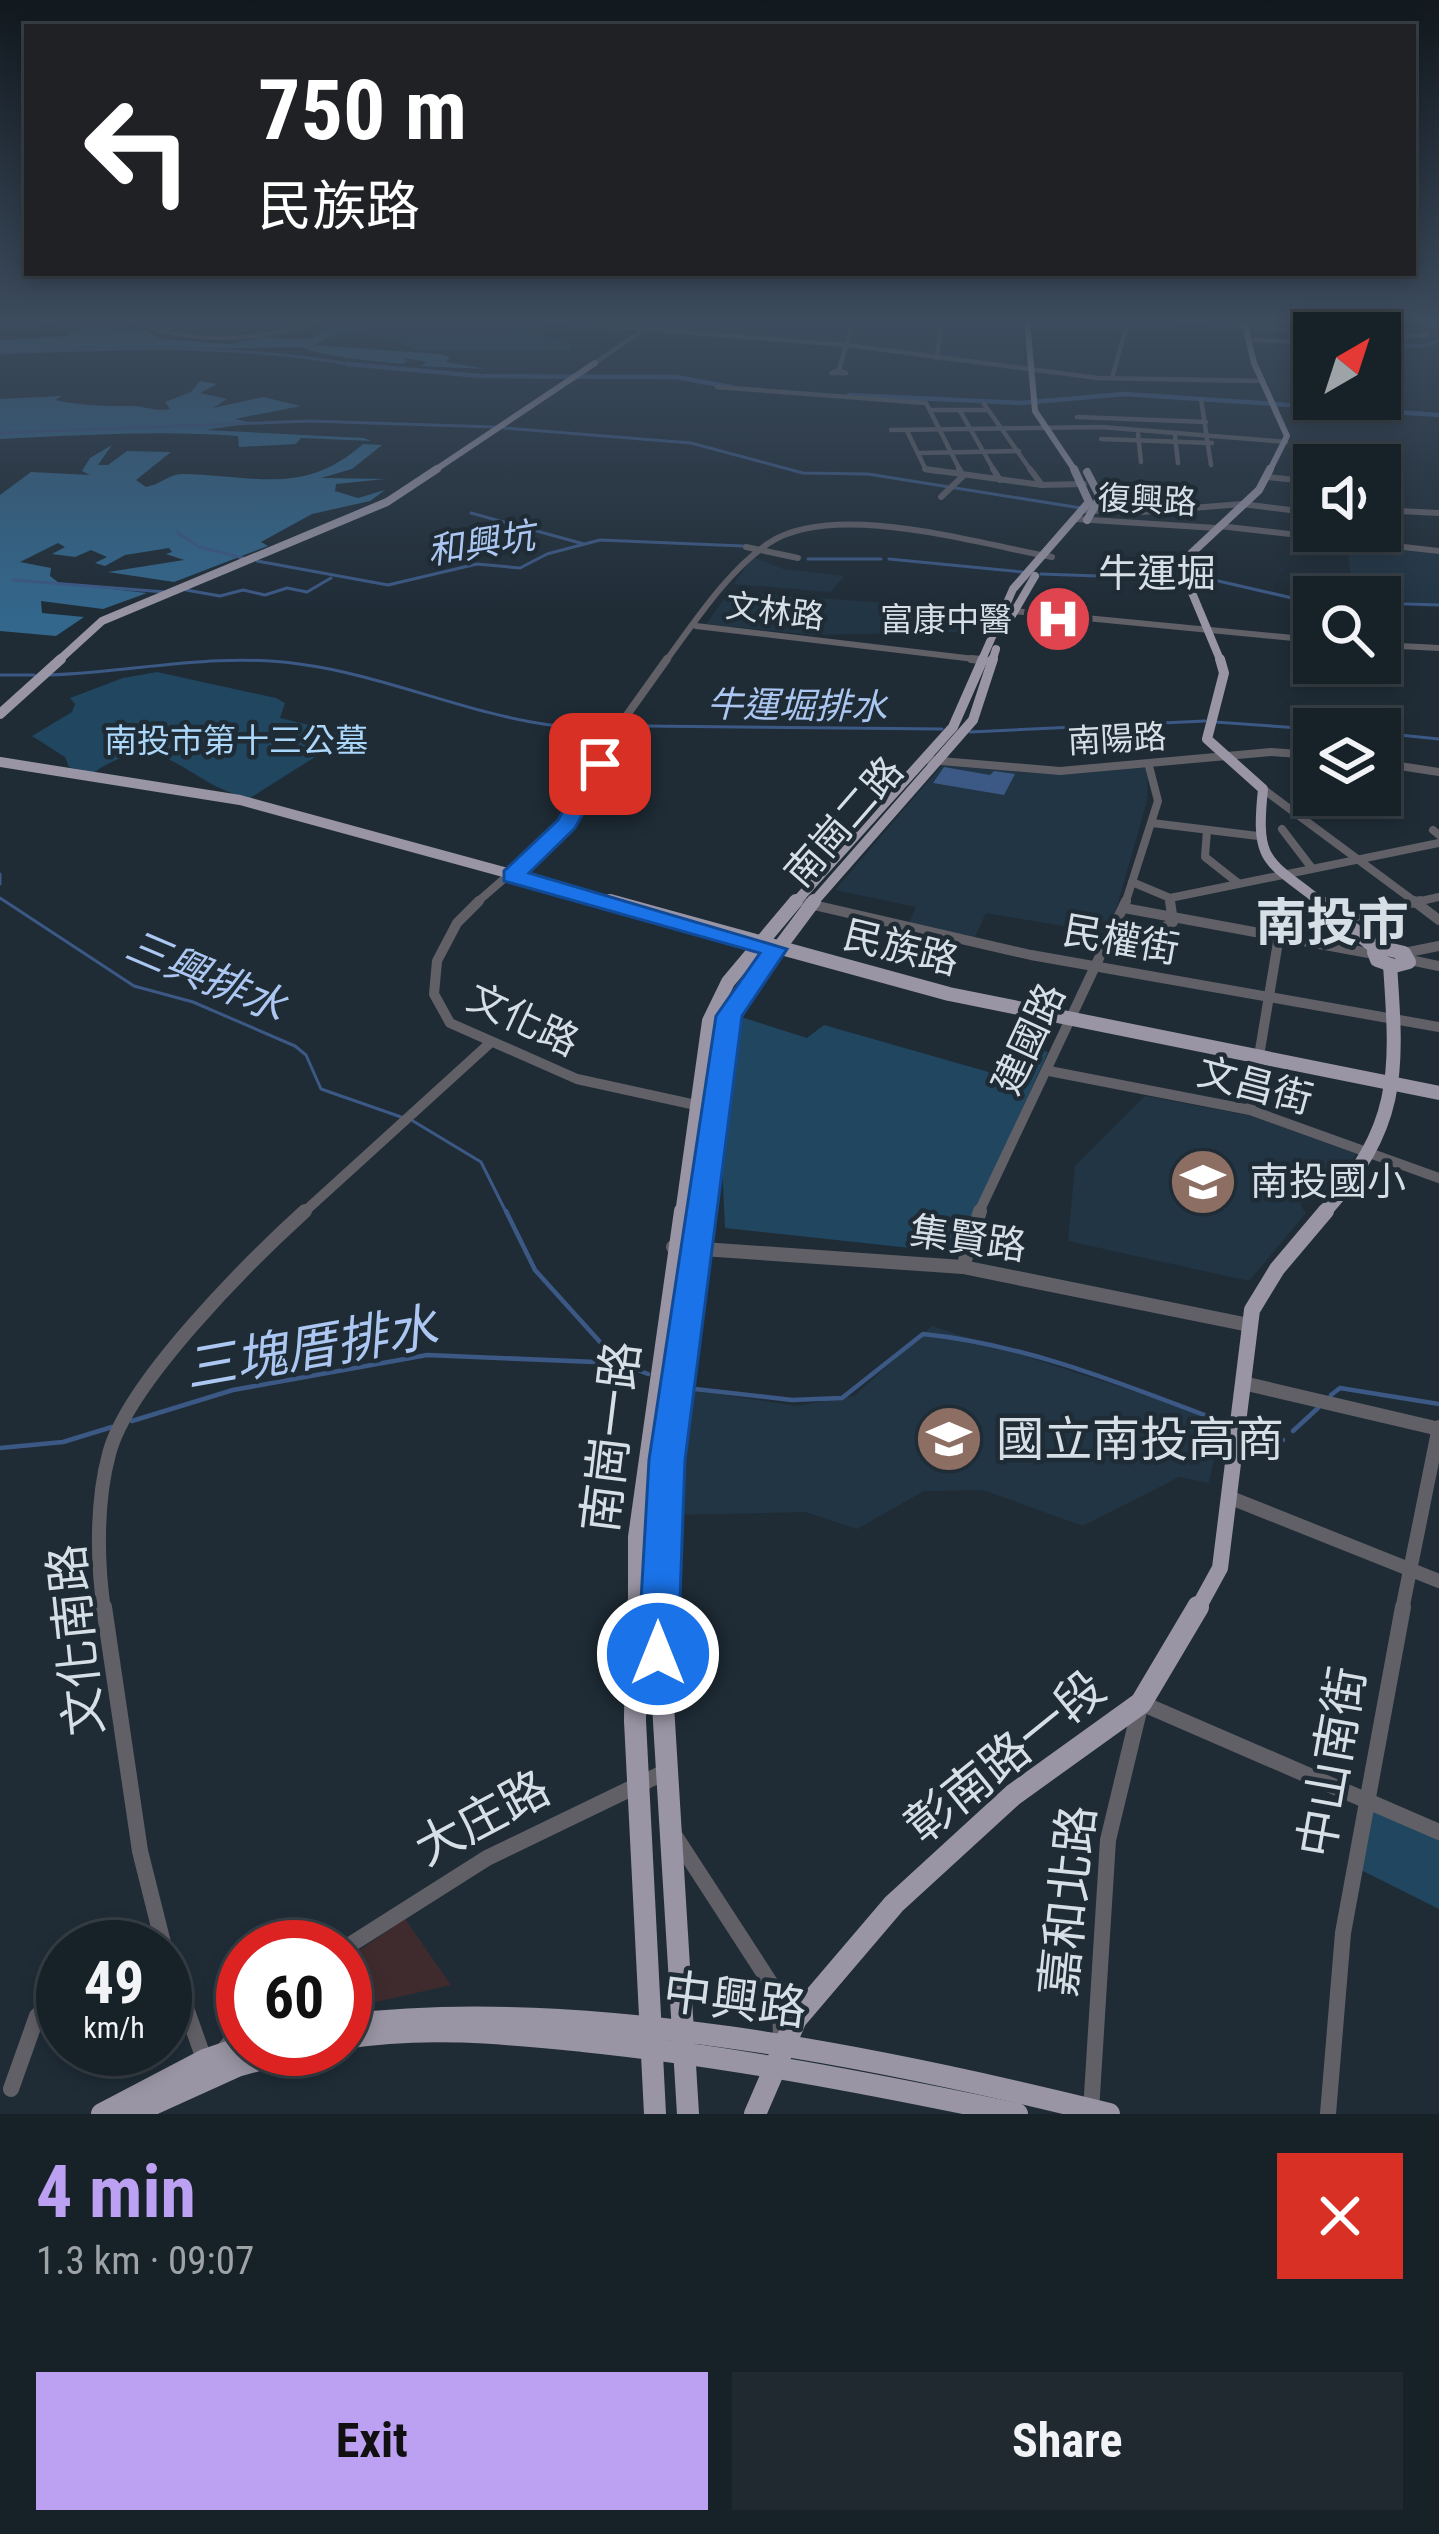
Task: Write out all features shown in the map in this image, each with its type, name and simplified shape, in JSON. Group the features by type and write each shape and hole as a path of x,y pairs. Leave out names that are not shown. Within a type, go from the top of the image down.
{"main road":[{"path":"0,710 72,640 102,621 389,499 508,420"},
{"path":"1045,420 1084,484 1091,509"},
{"path":"1282,420 1286,442 1268,477 1184,559 1182,578 1211,628 1224,673 1207,739 1263,789 1258,836 1263,855 1390,965 1407,956"},
{"path":"1048,427 1099,490 1091,509"},
{"name":"南崗二路","path":"766,947 796,901 956,732 1008,610 1012,589 1091,509"},
{"name":"南崗二路","path":"766,947 811,905 930,760"},
{"name":"民族路","path":"0,762 241,800 766,947 1072,1023 1439,1093"},
{"name":"南崗一路","path":"650,2039 639,1784 636,1537 673,1247 729,1016 766,947"},
{"path":"1376,952 1407,956"},
{"name":"彰南路一段","path":"755,2114 778,2057 815,1994 894,1904 1013,1795 1141,1703 1220,1568 1249,1324 1271,1278 1370,1154 1392,1084 1390,965"},
{"name":"南崗一路","path":"684,2043 658,1654 660,1529 696,1249 704,1107"},
{"name":"中興路","path":"372,2022 448,2014 684,2043 965,2078 1097,2112"},
{"name":"中興路","path":"372,2035 441,2027 650,2039"},
{"path":"650,2039 655,2114"},
{"path":"684,2043 688,2114"},
{"name":"中興路","path":"778,2057 1017,2114"},
{"path":"102,2114 216,2064"},
{"path":"131,2114 216,2065"}],"street":[{"path":"935,420 963,476"},
{"path":"965,420 1000,480"},
{"path":"994,420 1042,485"},
{"path":"1138,420 1141,462"},
{"path":"1153,420 1206,422 1211,465"},
{"path":"891,430 1175,430 1286,442"},
{"path":"1175,430 1178,463"},
{"path":"907,431 926,470 1042,485 1084,484"},
{"path":"1101,439 1212,443"},
{"path":"920,453 1018,451"},
{"path":"941,497 963,476"},
{"path":"1268,477 1293,480"},
{"path":"1091,509 1244,503 1293,508"},
{"path":"1401,514 1439,515"},
{"name":"復興路","path":"1080,520 1218,527 1439,551"},
{"path":"759,548 789,534 858,528 1047,556"},
{"path":"746,547 798,558"},
{"name":"文化路","path":"704,1107 578,1079 490,1043 437,1010 434,973 446,939 568,823 621,726 759,548"},
{"path":"1008,610 1293,638"},
{"name":"文林路","path":"696,626 986,660"},
{"path":"1401,646 1439,648"},
{"name":"南陽路","path":"930,760 1060,771 1293,755"},
{"name":"建國路","path":"964,1267 974,1223 1124,908 1158,801 1148,766"},
{"path":"1401,766 1439,772"},
{"path":"1263,789 1439,920"},
{"path":"1152,823 1258,836"},
{"path":"1207,830 1205,857 1238,884"},
{"path":"1282,830 1311,867"},
{"path":"1132,882 1170,898 1358,859 1437,836"},
{"path":"1340,920 1439,897"},
{"path":"1170,898 1174,917"},
{"name":"民權街","path":"796,901 1096,966 1439,1028"},
{"path":"1124,908 1376,952"},
{"path":"1113,934 1154,934 1174,917"},
{"path":"1250,1111 1279,936"},
{"path":"1407,956 1439,946"},
{"path":"1407,956 1439,965"},
{"name":"文化南路","path":"158,1920 140,1850 98,1567 110,1452 143,1389 258,1254 490,1043"},
{"name":"文昌街","path":"1049,1071 1250,1111 1439,1178"},
{"name":"集賢路","path":"673,1247 964,1267 1249,1324"},
{"path":"1243,1383 1439,1428"},
{"name":"中山南街","path":"1328,2114 1343,1933 1364,1799 1439,1428"},
{"path":"1231,1498 1439,1581"},
{"path":"1141,1703 1439,1832"},
{"name":"嘉和北路","path":"1097,2112 1104,1880 1114,1798 1138,1729 1141,1703"},
{"name":"大庄路","path":"372,1931 488,1858 665,1772"},
{"path":"668,1828 780,1998 778,2057"},
{"name":"文化南路","path":"192,2001 216,2047"},
{"path":"10,2089 36,2021"}],"shaded area":[{"path":"0,420 238,420 252,423 206,430 371,441 301,438 296,444 239,447 238,436 210,434 0,439"},
{"path":"363,444 382,445 352,469 321,478 385,479 336,484 335,491 358,498 385,490 370,501 312,514 261,542 268,546 174,582 108,572 184,560 166,554 172,552 169,548 125,555 105,566 95,563 107,557 91,550 75,557 52,554 65,547 58,543 20,562 51,568 50,576 59,583 147,593 103,609 41,601 42,613 84,617 56,636 0,631 0,495 31,472 90,475 82,471 90,458 112,445 98,465 108,465 127,451 171,452 136,480 146,487 182,474 277,479 320,471"},
{"path":"1347,552 1439,553 1439,605 1401,601 1401,576 1351,576"},
{"path":"753,557 783,569 844,576 831,592 734,584"},
{"path":"729,592 970,612 961,632 813,635 706,624"},
{"path":"942,765 1053,773 1148,767 1147,801 1109,934 986,913 975,937 909,923 916,907 835,890"},
{"path":"944,767 1015,774 1004,795 933,783"},
{"name":"南投國小","path":"1145,1096 1252,1116 1357,1154 1317,1199 1300,1204 1306,1213 1249,1281 1068,1241 1075,1166"},
{"name":"國立南投高商","path":"932,1326 1222,1420 1209,1483 1179,1477 1083,1526 983,1490 924,1491 857,1529 806,1512 671,1515 685,1389 797,1406 854,1396"},
{"path":"405,1919 451,1985 372,2003 372,1942"}],"green space":[{"name":"南投市第十三公墓","path":"157,672 276,698 285,703 280,718 350,735 250,798 157,756 118,759 93,773 69,767 65,757 32,736 72,712 75,704 70,698 123,678"},
{"path":"738,1016 807,1038 824,1025 999,1075 1019,1043 1048,1052 957,1253 725,1228 722,1162"},
{"path":"1368,1807 1439,1840 1439,1909 1357,1868"}],"waterway":[{"path":"0,433 309,421 495,427"},
{"path":"504,428 691,443 803,473 868,474 1081,508"},
{"path":"471,513 584,544"},
{"path":"177,532 199,547 247,559"},
{"name":"和興坑","path":"257,561 388,585 477,564 520,568 547,554 600,540 743,546"},
{"name":"和興坑","path":"808,559 881,559"},
{"name":"和興坑","path":"889,559 1022,572"},
{"name":"和興坑","path":"1041,574 1214,580 1293,598"},
{"name":"和興坑","path":"186,590 220,596 243,590 265,595 287,588 307,592 331,578"},
{"name":"和興坑","path":"13,580 165,592"},
{"name":"和興坑","path":"1401,604 1439,605"},
{"path":"50,675 206,661 268,661 331,669 550,725 942,729"},
{"name":"牛運堀排水","path":"0,675 34,675"},
{"name":"牛運堀排水","path":"970,732 1205,721"},
{"name":"牛運堀排水","path":"1215,722 1293,728"},
{"name":"牛運堀排水","path":"1401,735 1439,739"},
{"name":"三興排水","path":"0,874 0,884"},
{"name":"三興排水","path":"0,898 134,986 193,1002 295,1046 306,1055 321,1089 404,1118"},
{"name":"三興排水","path":"413,1121 481,1162 507,1214"},
{"name":"三興排水","path":"506,1211 535,1270 619,1363"},
{"name":"三塊厝排水","path":"686,1388 792,1400 842,1398 923,1334 1042,1358 1233,1426"},
{"name":"三塊厝排水","path":"132,1421 233,1390 427,1355 619,1363"},
{"name":"三塊厝排水","path":"619,1363 648,1374"},
{"name":"三塊厝排水","path":"1331,1395 1340,1388 1439,1404"},
{"name":"三塊厝排水","path":"1293,1431 1318,1408"},
{"name":"三塊厝排水","path":"0,1448 63,1442 112,1427"},
{"name":"三塊厝排水","path":"1243,1428 1283,1440"}],"place":[{"name":"富康中醫","path":"1058,619"},
{"name":"南投國小","path":"1203,1182"},
{"name":"國立南投高商","path":"949,1439"}],"district":[{"name":"牛運堀","path":"1157,574"},
{"name":"南投市","path":"1332,922"}],"route":[{"path":"600,764 568,823 513,876 775,949 729,1016 667,1460 660,1529 658,1654"}]}
